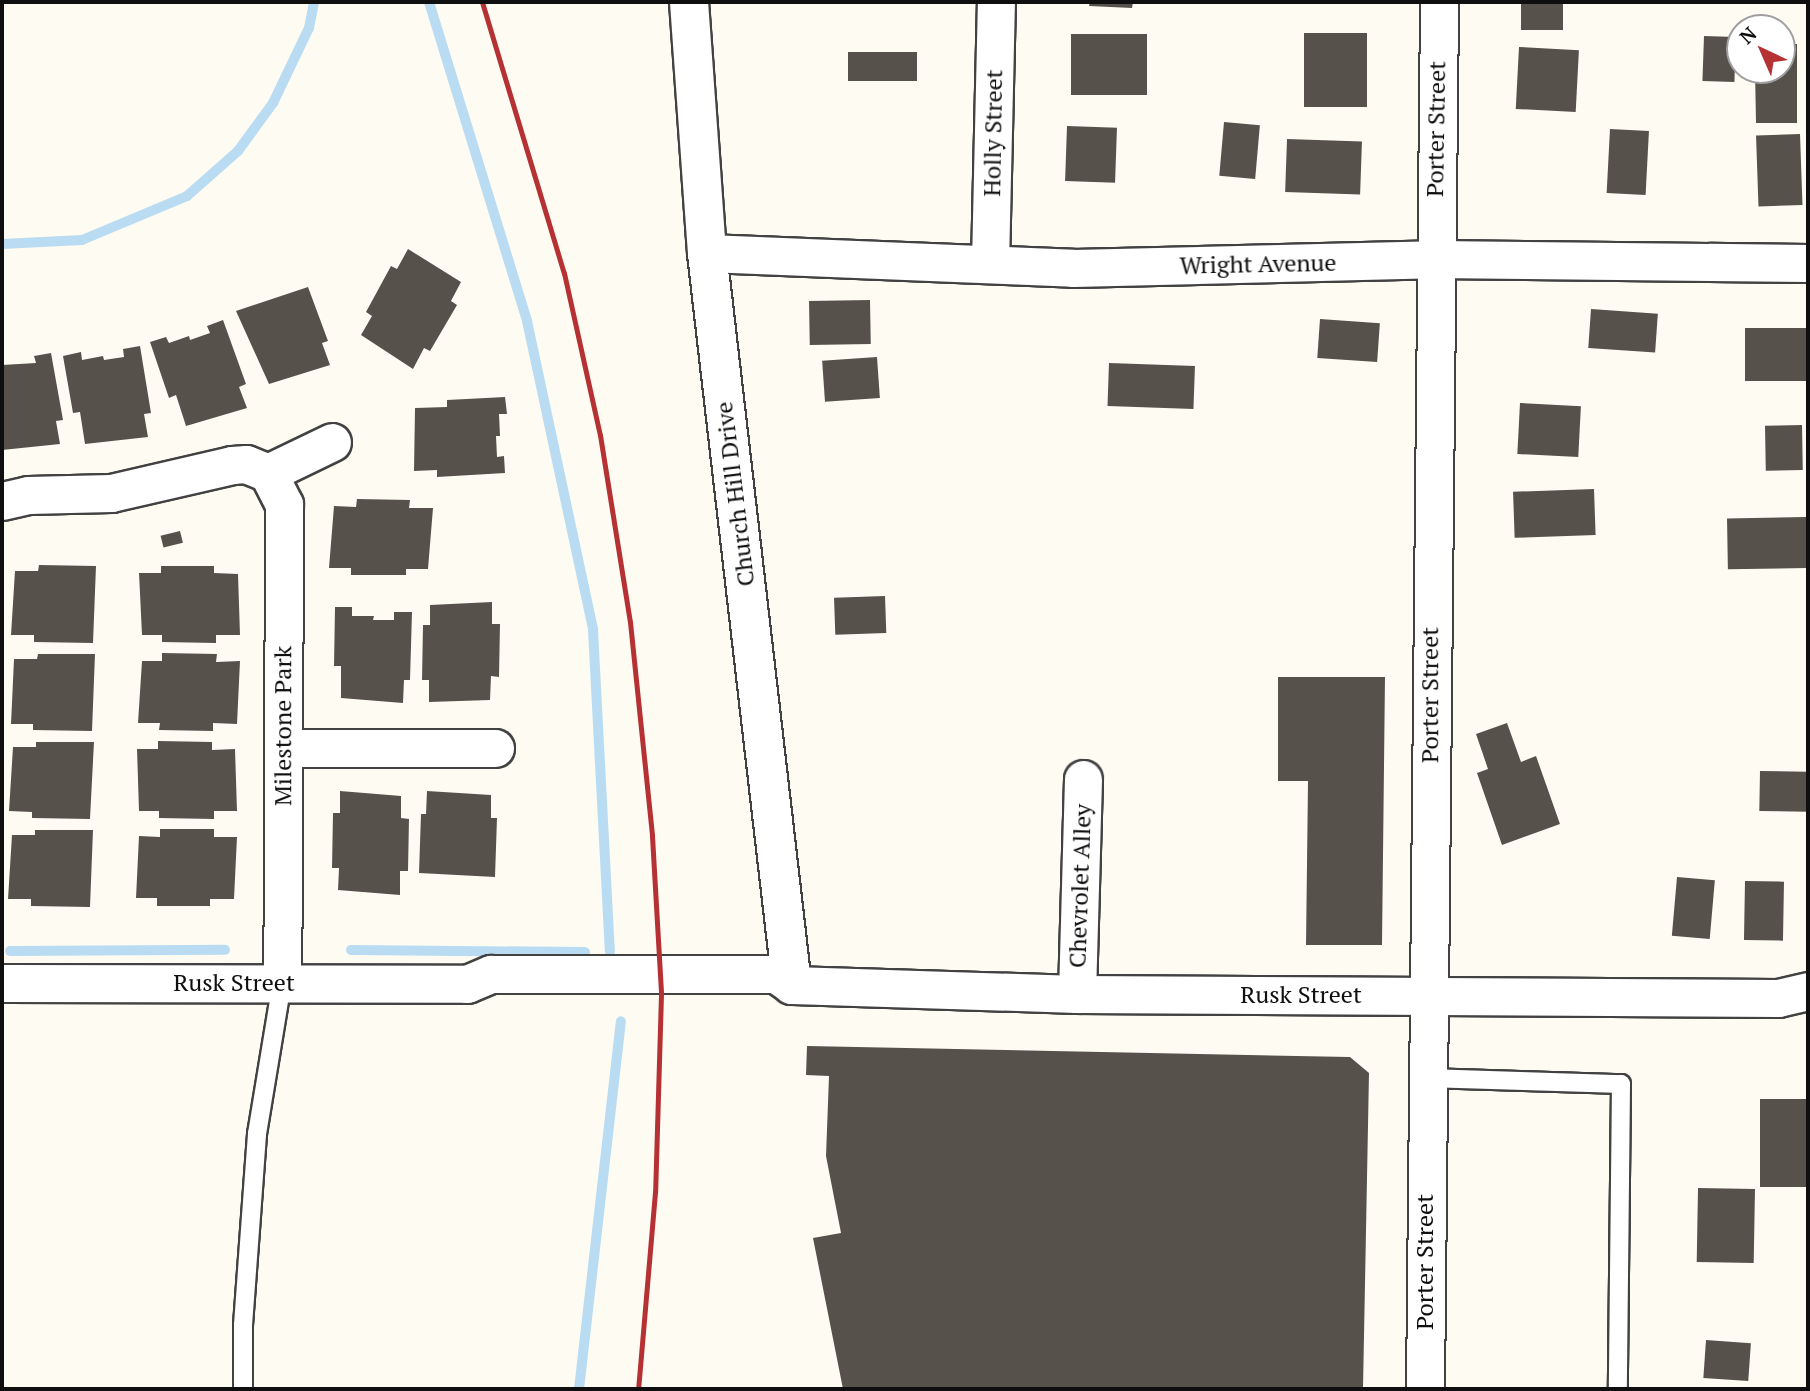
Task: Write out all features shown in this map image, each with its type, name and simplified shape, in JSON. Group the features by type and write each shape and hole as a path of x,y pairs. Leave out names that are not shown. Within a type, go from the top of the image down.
{"street":[{"name":"Church Hill Drive","path":"689,2 707,254 792,985"},
{"name":"Holly Street","path":"990,263 996,2"},
{"name":"Porter Street","path":"1424,1389 1433,259 1439,2"},
{"name":"Wright Avenue","path":"707,254 1073,268 1433,259 1808,263"},
{"path":"2,501 28,495 111,493 232,465 246,464 268,473 332,442"},
{"name":"Milestone Park","path":"268,473 284,504 282,983"},
{"path":"283,748 495,748"},
{"name":"Chevrolet Alley","path":"1077,993 1083,779"},
{"name":"Rusk Street","path":"2,983 467,984 484,991 778,997 792,985 1077,993 1427,996 1778,998 1808,991"}],"lane":[{"path":"243,1389 243,1325 257,1134 282,983"},
{"path":"1427,1078 1621,1084 1618,1389"}],"building":[{"path":"1090,2 1133,2 1132,8 1089,6"},
{"path":"1521,2 1563,2 1563,30 1521,30"},
{"path":"1304,33 1367,33 1367,107 1304,107"},
{"path":"1071,34 1147,34 1147,95 1071,95"},
{"path":"1704,36 1726,37 1726,82 1702,81"},
{"path":"1797,44 1797,123 1756,123 1755,84 1796,84"},
{"path":"1519,47 1579,50 1576,112 1516,109"},
{"path":"848,52 917,52 917,81 848,81"},
{"path":"1224,122 1260,125 1255,179 1219,176"},
{"path":"1067,126 1117,128 1115,183 1065,181"},
{"path":"1610,129 1649,131 1646,195 1607,193"},
{"path":"1800,134 1802,205 1759,206 1756,136"},
{"path":"1287,139 1362,142 1360,195 1285,192"},
{"path":"408,249 461,282 451,301 457,305 430,351 424,348 413,369 361,335 372,316 366,312 391,266 397,269"},
{"path":"308,287 328,341 322,343 330,365 269,384 236,311"},
{"path":"870,300 871,344 810,345 809,301"},
{"path":"1591,309 1658,314 1655,353 1588,348"},
{"path":"1320,319 1380,323 1377,362 1317,358"},
{"path":"223,320 246,384 239,387 247,408 186,426 176,395 169,398 150,342 166,337 169,343 189,336 190,340 210,333 207,326"},
{"path":"1745,328 1808,328 1808,381 1745,381"},
{"path":"140,346 151,413 144,414 148,437 85,444 80,412 73,413 63,356 81,352 82,360 103,356 104,360 124,357 123,349"},
{"path":"51,353 63,420 56,421 60,444 2,450 2,365 36,363 34,356"},
{"path":"877,357 880,398 825,402 822,361"},
{"path":"1109,363 1195,366 1193,409 1107,406"},
{"path":"505,397 507,414 499,414 500,436 496,436 497,457 504,456 505,473 437,477 437,470 414,471 415,408 447,407 447,400"},
{"path":"1520,403 1581,406 1578,457 1517,454"},
{"path":"1802,425 1803,470 1766,471 1765,426"},
{"path":"1594,489 1596,535 1515,538 1513,492"},
{"path":"357,499 410,500 409,508 433,508 428,569 406,569 406,575 351,575 351,568 329,568 334,506 356,507"},
{"path":"1806,517 1807,568 1728,569 1727,518"},
{"path":"180,531 183,543 163,547 161,536"},
{"path":"39,565 96,566 93,643 34,642 34,635 11,635 15,571 38,571"},
{"path":"161,566 214,566 214,573 238,574 240,635 216,635 216,643 162,642 162,635 142,635 139,573 161,573"},
{"path":"885,596 886,633 835,635 834,598"},
{"path":"492,602 492,624 500,624 499,677 491,676 490,700 429,702 429,680 422,680 423,625 430,625 430,605"},
{"path":"335,607 352,607 352,616 374,616 373,620 394,620 394,612 412,612 410,680 404,680 403,703 341,698 341,666 334,666"},
{"path":"162,653 217,654 216,662 240,661 237,724 213,723 213,731 159,730 160,723 138,723 142,661 162,661"},
{"path":"38,654 95,654 92,731 33,730 33,724 11,724 14,659 37,659"},
{"path":"1278,677 1385,677 1382,945 1306,945 1308,781 1278,781"},
{"path":"1507,723 1521,762 1536,756 1560,824 1502,845 1477,773 1488,769 1476,734"},
{"path":"158,741 212,742 212,750 235,749 237,811 214,811 214,819 159,818 159,811 139,811 137,749 158,749"},
{"path":"36,742 94,742 90,819 32,818 32,812 9,811 13,747 36,747"},
{"path":"1760,771 1808,772 1807,812 1759,811"},
{"path":"340,791 401,796 401,818 409,819 408,871 400,871 400,895 338,890 339,868 332,868 333,813 340,813"},
{"path":"427,791 491,795 491,818 497,818 495,877 419,873 421,814 426,814"},
{"path":"160,829 214,829 214,837 237,837 234,899 210,899 210,906 157,906 157,898 136,898 139,836 160,837"},
{"path":"35,830 93,830 90,907 31,906 31,899 8,899 12,835 35,835"},
{"path":"1677,877 1715,880 1710,939 1672,936"},
{"path":"1745,881 1784,882 1783,941 1744,940"},
{"path":"807,1046 1350,1057 1369,1073 1363,1389 843,1389 813,1238 841,1233 826,1156 829,1076 806,1075"},
{"path":"1760,1099 1808,1099 1808,1187 1760,1187"},
{"path":"1698,1188 1755,1189 1754,1263 1697,1262"},
{"path":"1706,1340 1751,1343 1748,1381 1703,1378"}],"waterway":[{"path":"2,244 82,240 187,196 238,151 273,103 309,28 314,2"},
{"path":"429,2 527,321 593,630 610,952"},
{"path":"10,951 225,950"},
{"path":"351,950 585,952"},
{"path":"579,1389 621,1021"}],"railway":[{"path":"482,2 564,273 600,435 630,622 652,836 661,994 655,1192 638,1389"}]}
